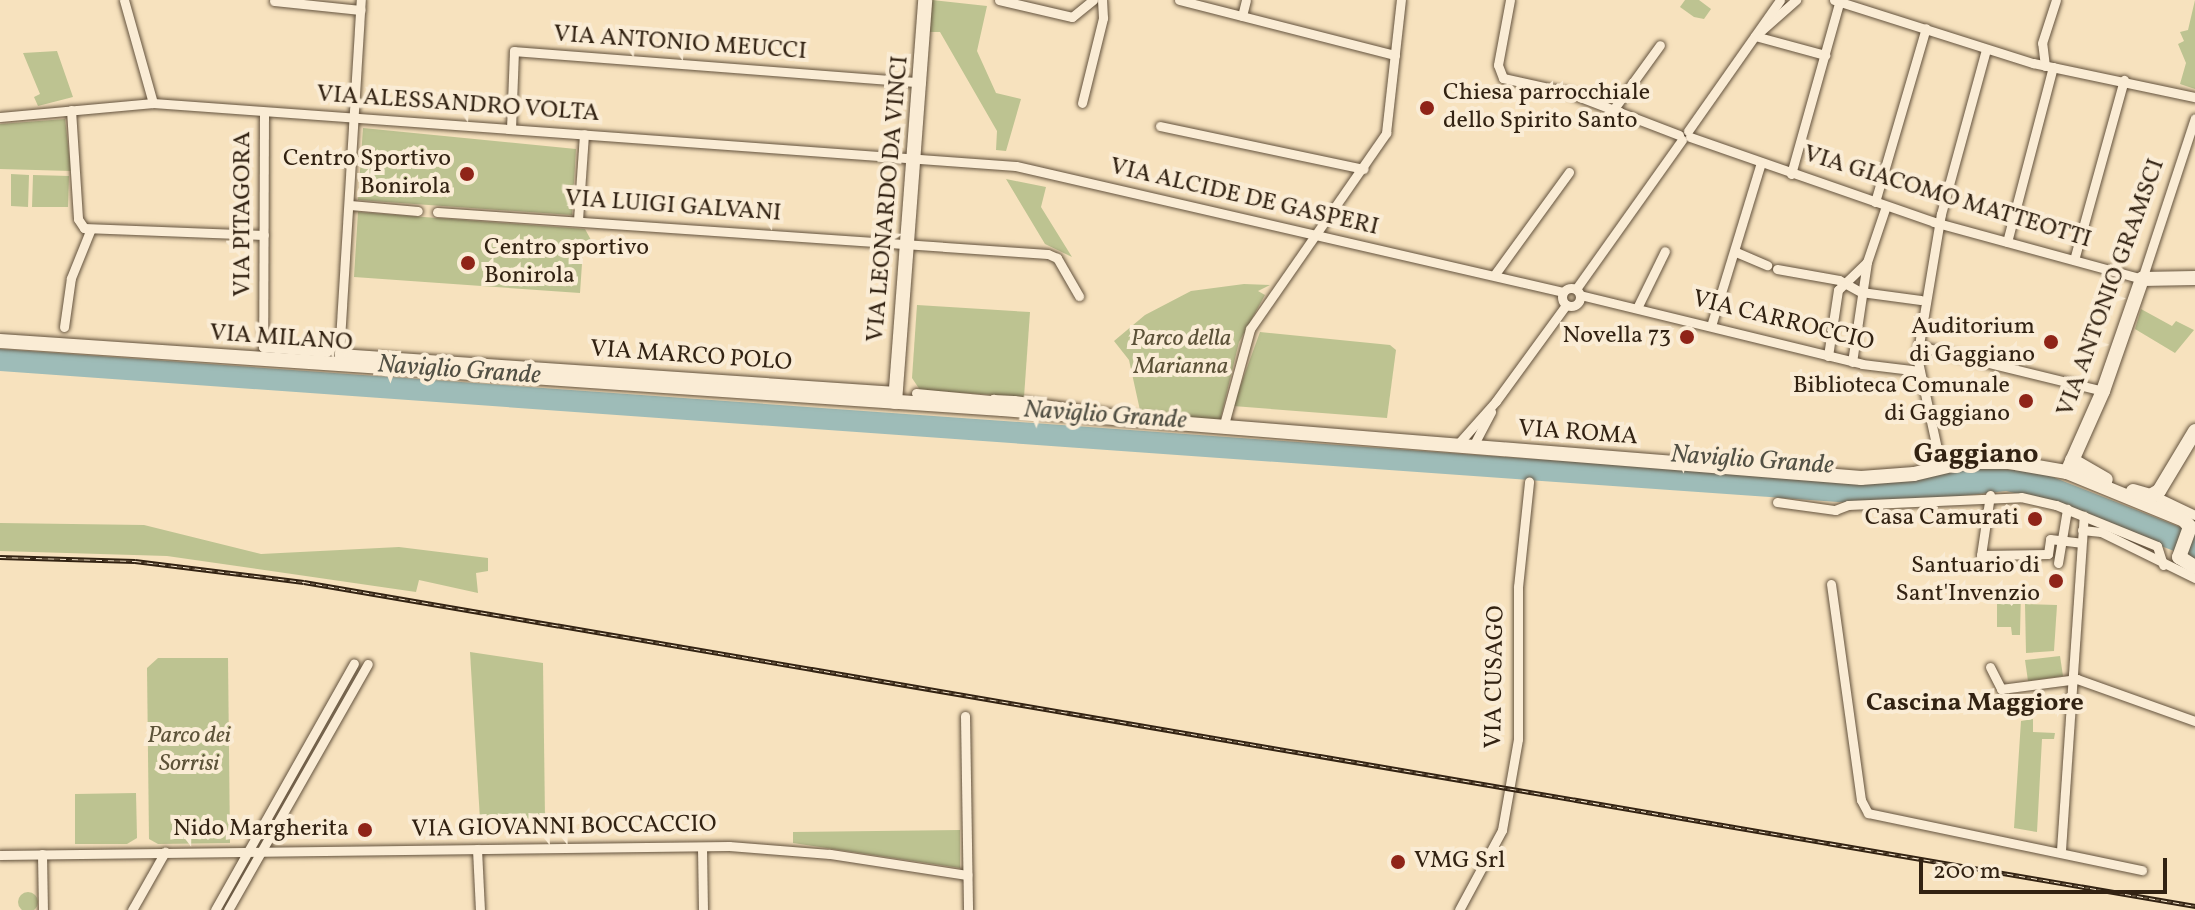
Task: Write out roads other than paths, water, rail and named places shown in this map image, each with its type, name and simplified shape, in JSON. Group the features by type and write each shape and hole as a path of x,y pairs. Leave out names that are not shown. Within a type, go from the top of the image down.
{"street":[{"path":"124,0 153,103"},
{"name":"VIA LEONARDO DA VINCI","path":"895,396 925,0"},
{"path":"999,0 1072,17 1093,0"},
{"path":"1082,103 1103,18 1102,0"},
{"path":"1179,0 1395,55"},
{"path":"1242,16 1246,0"},
{"path":"1223,428 1246,338 1386,133 1401,0"},
{"name":"VIA GIACOMO MATTEOTTI","path":"1510,0 1499,75 1613,110 1939,223 2142,279 2195,278"},
{"path":"1566,305 1576,305 1578,292 1780,0"},
{"path":"1755,36 1796,0"},
{"path":"2007,242 2049,66 2042,43 2056,0"},
{"path":"274,1 361,5 339,359"},
{"path":"1791,174 1837,1 2049,66 2195,97"},
{"path":"1875,202 1926,28"},
{"path":"1755,36 1825,55"},
{"path":"1613,110 1660,45"},
{"path":"1941,467 1920,371 1919,346 1939,223 1986,49"},
{"name":"VIA ANTONIO MEUCCI","path":"511,129 514,51 921,82"},
{"path":"2074,260 2124,80"},
{"name":"VIA ALESSANDRO VOLTA","path":"0,117 153,103 914,159"},
{"path":"71,110 78,219 90,231 264,235"},
{"name":"VIA PITAGORA","path":"264,112 263,347 327,352"},
{"name":"VIA ANTONIO GRAMSCI","path":"2069,466 2103,391 2195,118"},
{"path":"1160,126 1364,169"},
{"path":"578,220 584,134"},
{"name":"VIA ALCIDE DE GASPERI","path":"914,159 1016,166 1563,292"},
{"path":"1711,326 1761,162"},
{"path":"1495,274 1569,172"},
{"path":"350,205 418,211"},
{"path":"1852,362 1867,262 1886,206"},
{"name":"VIA LUIGI GALVANI","path":"437,212 1048,254 1057,258 1079,296"},
{"path":"64,327 71,278 90,231"},
{"path":"1638,306 1665,251"},
{"path":"1736,252 1772,267 1845,285 1861,292 1920,300"},
{"path":"1828,356 1837,296 1867,262"},
{"path":"1454,448 1496,401 1566,305 1563,292 1578,292"},
{"name":"VIA CARROCCIO","path":"1578,292 1852,362 1920,371"},
{"name":"VIA MILANO","path":"0,341 339,359 895,396"},
{"path":"1919,346 2044,374 2103,391"},
{"path":"916,393 986,404"},
{"name":"VIA ROMA","path":"895,396 1454,448 1861,478 1988,461 2069,466 2153,495"},
{"path":"1472,449 1496,401"},
{"path":"2190,566 2179,557 2190,527 2190,517 2153,495 2195,431"},
{"name":"VIA ROMA","path":"2069,466 2190,517"},
{"name":"VIA CUSAGO","path":"1459,910 1502,830 1518,739 1518,587 1529,482"},
{"path":"1990,495 1981,555 2048,554 2050,539 2081,539 2101,532 2195,578"},
{"path":"1777,502 1825,511 1990,495 2067,509 2158,546 2166,566"},
{"path":"2058,563 2067,509"},
{"path":"2061,850 2084,516"},
{"path":"1831,584 1861,800 1868,813 2061,850 2069,857 2142,870"},
{"path":"215,910 354,663"},
{"path":"228,910 368,664"},
{"path":"1990,667 2001,689 2073,679 2195,721"},
{"path":"965,716 968,910"},
{"path":"702,847 703,910"},
{"name":"VIA GIOVANNI BOCCACCIO","path":"0,855 702,847 830,854 967,875"},
{"path":"477,849 480,910"},
{"path":"132,910 165,852"},
{"path":"42,854 43,910"}],"water":[{"path":"0,349 1869,483 1971,467 2040,472 2195,533 2195,559 2033,497 2006,491 1880,505 0,371"}],"railway":[{"path":"0,557 135,561 304,582 2195,906"}],"place":[{"name":"Chiesa parrocchiale dello Spirito Santo","path":"1427,108"},
{"name":"Centro Sportivo Bonirola","path":"467,174"},
{"name":"Centro sportivo Bonirola","path":"468,263"},
{"name":"Novella 73","path":"1687,337"},
{"name":"Auditorium di Gaggiano","path":"2051,342"},
{"name":"Biblioteca Comunale di Gaggiano","path":"2026,401"},
{"name":"Casa Camurati","path":"2035,519"},
{"name":"Santuario di Sant'Invenzio","path":"2056,581"},
{"name":"Nido Margherita","path":"365,830"},
{"name":"VMG Srl","path":"1398,862"}],"district":[{"name":"Gaggiano","path":"1976,455"},
{"name":"Cascina Maggiore","path":"1975,704"}],"park label":[{"name":"Parco della Marianna","path":"1181,354"},
{"name":"Parco dei Sorrisi","path":"189,751"}],"water label":[{"name":"Naviglio Grande","path":"459,371"},
{"name":"Naviglio Grande","path":"1105,416"},
{"name":"Naviglio Grande","path":"1752,461"}]}
